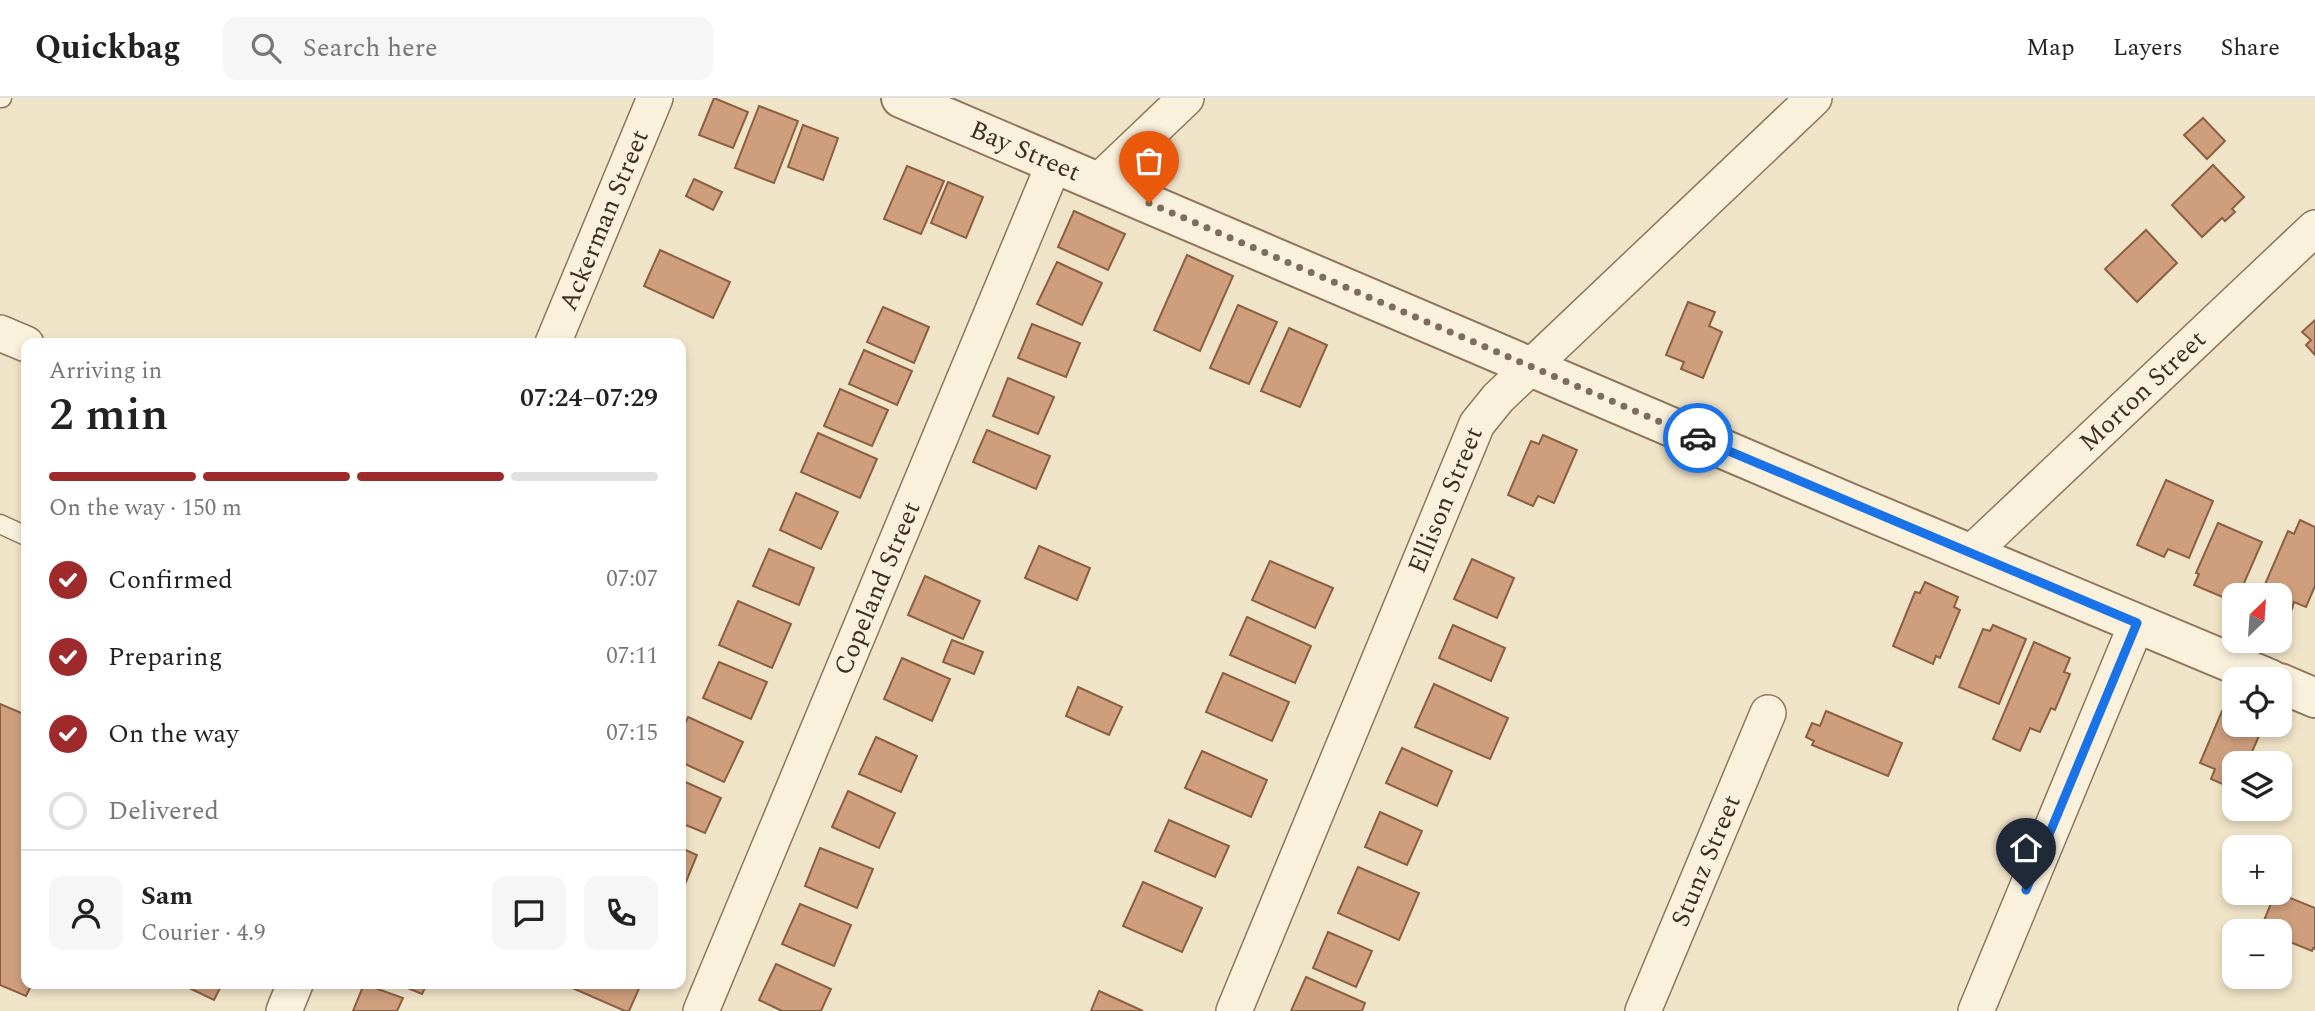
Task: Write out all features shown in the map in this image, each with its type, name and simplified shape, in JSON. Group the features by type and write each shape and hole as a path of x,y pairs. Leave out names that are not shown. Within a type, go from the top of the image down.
{"street":[{"name":"Ackerman Street","path":"555,338 655,98"},
{"name":"Bay Street","path":"901,98 1854,506 2242,667"},
{"path":"1098,181 1186,98"},
{"name":"Ellison Street","path":"1234,1011 1477,424 1498,398 1814,98"},
{"name":"Copeland Street","path":"701,1011 1054,163"},
{"name":"Morton Street","path":"1971,553 2315,228"},
{"path":"0,333 21,342"},
{"path":"1976,1011 2137,623"},
{"path":"2292,688 2315,698"},
{"name":"Stunz Street","path":"1643,1011 1768,713"},
{"path":"284,1011 293,989"}],"lane":[{"path":"0,524 21,534"}],"building":[{"path":"714,98 748,112 733,148 699,135"},
{"path":"759,106 798,121 774,183 735,168"},
{"path":"2203,118 2225,141 2207,159 2184,135"},
{"path":"803,125 838,138 823,180 788,167"},
{"path":"2213,165 2244,197 2232,209 2235,212 2225,221 2222,218 2202,237 2172,205"},
{"path":"907,166 944,181 921,234 884,219"},
{"path":"694,179 722,192 713,210 686,196"},
{"path":"948,182 983,197 966,238 931,223"},
{"path":"1074,211 1125,234 1108,270 1058,247"},
{"path":"2146,230 2177,263 2137,302 2105,269"},
{"path":"660,250 730,282 713,318 644,286"},
{"path":"1187,255 1233,276 1200,351 1154,330"},
{"path":"1057,262 1102,283 1082,325 1037,304"},
{"path":"1688,302 1715,312 1709,326 1722,332 1703,378 1681,369 1684,362 1666,355"},
{"path":"1238,305 1277,322 1249,384 1210,368"},
{"path":"883,307 929,327 914,363 867,342"},
{"path":"2315,320 2315,355 2306,345 2311,340 2302,332"},
{"path":"1032,324 1080,343 1066,377 1018,358"},
{"path":"1289,328 1327,345 1300,407 1261,391"},
{"path":"864,350 912,371 897,405 849,384"},
{"path":"1008,378 1054,397 1038,434 993,416"},
{"path":"840,389 888,410 872,446 824,426"},
{"path":"987,430 1050,456 1036,489 973,462"},
{"path":"818,433 877,459 860,498 801,472"},
{"path":"1543,435 1577,450 1554,503 1538,496 1533,506 1508,495 1531,441 1539,444"},
{"path":"2166,480 2213,501 2189,558 2168,549 2164,557 2137,545"},
{"path":"796,493 838,512 821,549 780,530"},
{"path":"2300,520 2315,527 2315,586 2306,607 2294,602 2292,609 2292,583 2266,583 2288,531 2294,534"},
{"path":"2218,523 2262,542 2244,583 2222,583 2222,597 2194,585 2199,574 2196,573"},
{"path":"1039,546 1090,568 1077,600 1025,578"},
{"path":"769,549 814,568 799,605 753,586"},
{"path":"1472,559 1514,578 1497,618 1454,599"},
{"path":"1270,561 1333,588 1315,628 1252,600"},
{"path":"925,576 980,601 963,639 908,615"},
{"path":"1925,582 1958,597 1954,607 1960,610 1940,658 1936,656 1933,664 1893,646 1915,592 1920,593"},
{"path":"738,601 791,624 772,668 719,645"},
{"path":"1247,617 1311,646 1295,683 1230,655"},
{"path":"1453,625 1505,648 1491,681 1439,658"},
{"path":"1993,625 2026,639 1999,704 1959,687 1983,629 1990,631"},
{"path":"952,640 983,652 974,674 943,662"},
{"path":"2034,642 2070,658 2064,672 2070,674 2055,710 2051,708 2040,732 2030,728 2020,751 1993,739"},
{"path":"902,658 950,679 932,721 884,699"},
{"path":"719,662 767,682 751,719 703,698"},
{"path":"1223,673 1289,702 1272,741 1206,712"},
{"path":"1434,684 1508,718 1490,759 1415,727"},
{"path":"1078,687 1122,707 1109,735 1066,716"},
{"path":"0,704 21,713 21,989 30,989 26,996 0,985"},
{"path":"1826,711 1902,743 1888,776 1812,745 1814,741 1806,737 1812,723 1820,726"},
{"path":"2222,711 2222,737 2259,737 2252,751 2222,751 2222,784 2211,779 2215,769 2200,763"},
{"path":"688,717 743,742 724,782 686,764"},
{"path":"876,737 917,756 901,792 859,774"},
{"path":"1402,748 1452,771 1437,806 1386,783"},
{"path":"1202,751 1267,780 1251,817 1185,788"},
{"path":"686,782 721,798 705,833 686,825"},
{"path":"848,791 895,813 879,848 832,827"},
{"path":"1380,812 1422,831 1407,865 1365,847"},
{"path":"1169,820 1229,846 1215,877 1155,851"},
{"path":"820,848 873,869 857,908 805,886"},
{"path":"686,850 697,855 686,882"},
{"path":"1358,867 1419,893 1399,940 1338,913"},
{"path":"1143,882 1202,908 1182,952 1123,926"},
{"path":"2292,899 2315,908 2315,949 2312,951 2292,943 2292,919 2265,919 2270,905 2292,905"},
{"path":"800,904 851,925 834,966 782,944"},
{"path":"1328,932 1372,951 1356,987 1313,968"},
{"path":"776,964 831,989 821,1011 782,1011 759,1000"},
{"path":"1306,977 1365,1003 1362,1011 1291,1011"},
{"path":"191,989 220,989 214,1000"},
{"path":"362,989 378,989 403,998 397,1011 353,1011"},
{"path":"410,989 424,989 422,994"},
{"path":"575,989 639,989 629,1011"},
{"path":"1099,991 1143,1011 1091,1011"}],"way so far":[{"path":"1149,203 1698,438"}],"route":[{"path":"1698,438 2137,623 2026,890"}]}
